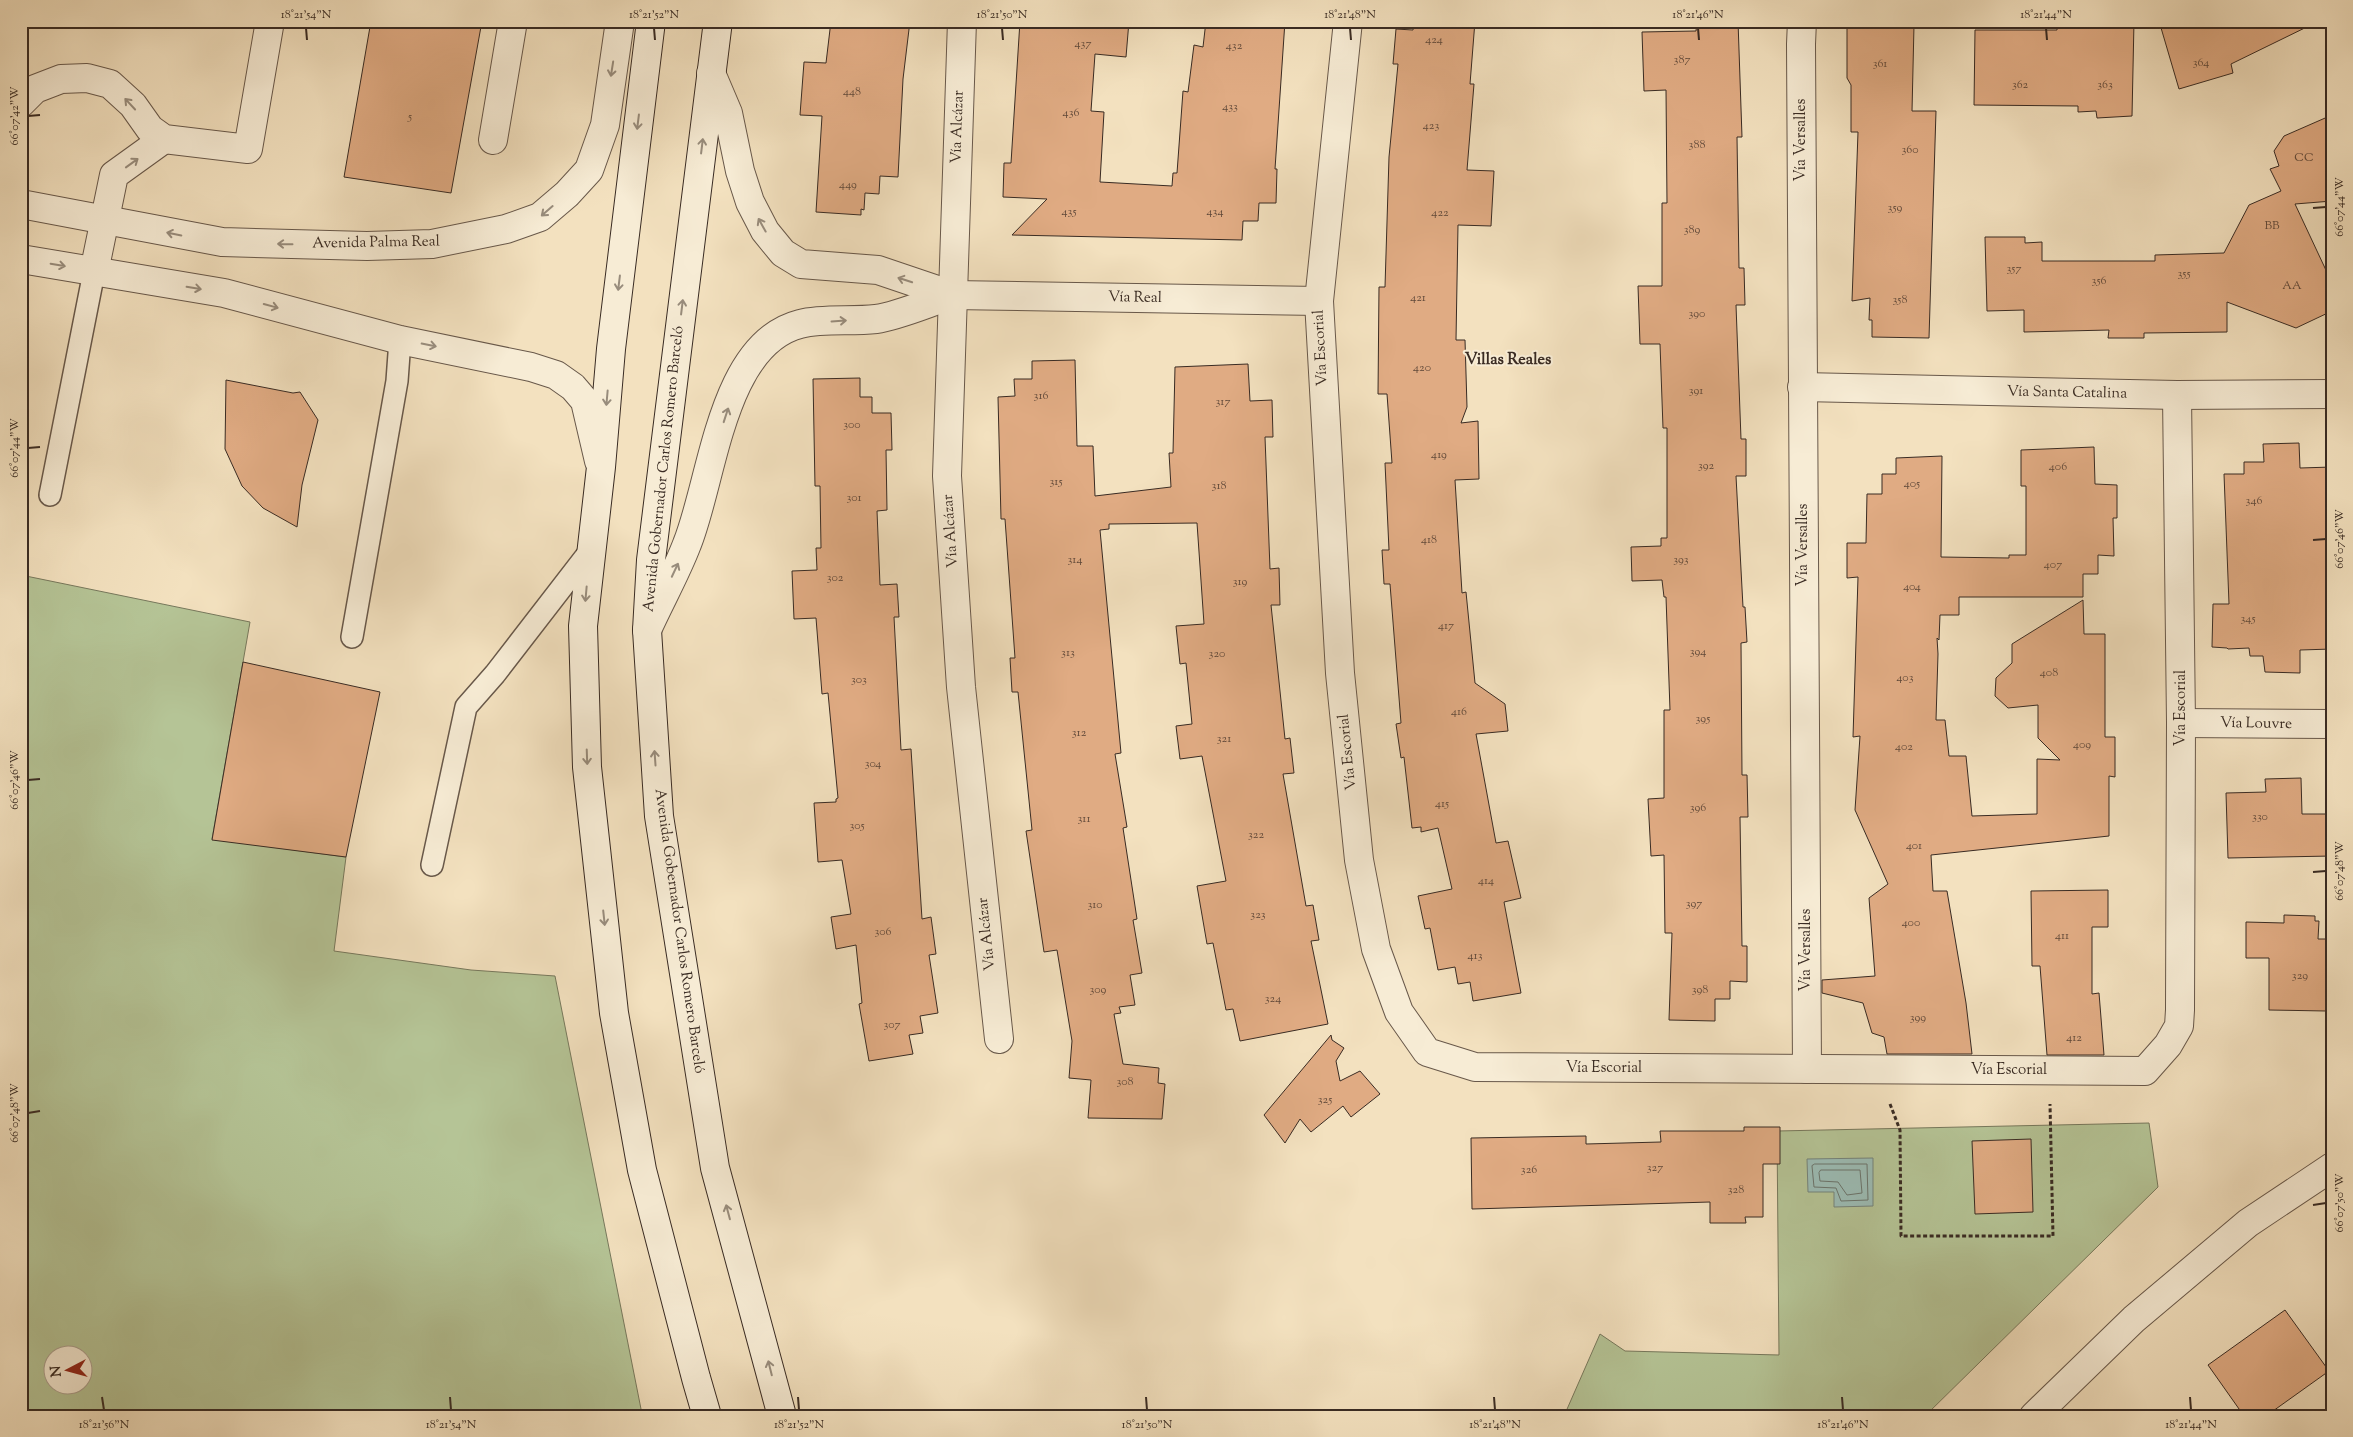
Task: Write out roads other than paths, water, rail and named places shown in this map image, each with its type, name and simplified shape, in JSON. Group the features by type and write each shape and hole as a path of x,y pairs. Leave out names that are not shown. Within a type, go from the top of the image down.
{"street":[{"path":"21,103 35,89 61,79 87,78 110,84 133,105 150,129 164,138 248,149 270,21"},
{"path":"493,140 513,21"},
{"name":"Avenida Palma Real","path":"21,204 222,242 367,246 432,244 506,229 540,218 567,194 589,170 604,125 620,21"},
{"path":"651,21 610,349 601,467 590,550 583,626 588,767 614,1013 642,1170 707,1416"},
{"name":"Avenida Gobernador Carlos Romero Barceló","path":"718,21 651,560 647,630 659,816 714,1158 782,1416"},
{"name":"Vía Alcázar","path":"962,21 947,476 961,687 999,1039"},
{"name":"Vía Escorial","path":"1348,21 1319,301 1340,673 1359,860 1376,949 1399,1012 1427,1052 1475,1067 2145,1071 2168,1045 2179,1026 2181,723 2177,395"},
{"name":"Vía Versalles","path":"1802,21 1806,1069"},
{"path":"711,73 728,113 740,171 750,202 765,231 783,253 801,264 878,270 952,295"},
{"path":"94,272 114,175 164,138"},
{"path":"21,259 224,293 400,340 531,367 556,375 572,387 585,401 601,467"},
{"path":"647,630 688,543 707,471 730,402 745,368 765,342 800,324 878,319 952,295"},
{"name":"Vía Real","path":"952,295 1319,301"},
{"name":"Vía Santa Catalina","path":"1802,387 2177,395 2332,394"},
{"name":"Vía Louvre","path":"2181,723 2332,724"},
{"path":"2034,1416 2134,1319 2240,1229 2332,1166"}],"lane":[{"path":"50,495 94,272"},
{"path":"352,637 397,381 400,340"},
{"path":"432,865 466,707 495,674 590,550"}],"water":[{"path":"1873,1158 1873,1206 1834,1207 1834,1192 1808,1192 1807,1159"}],"district":[{"name":"Villas Reales","path":"1508,360"}]}
